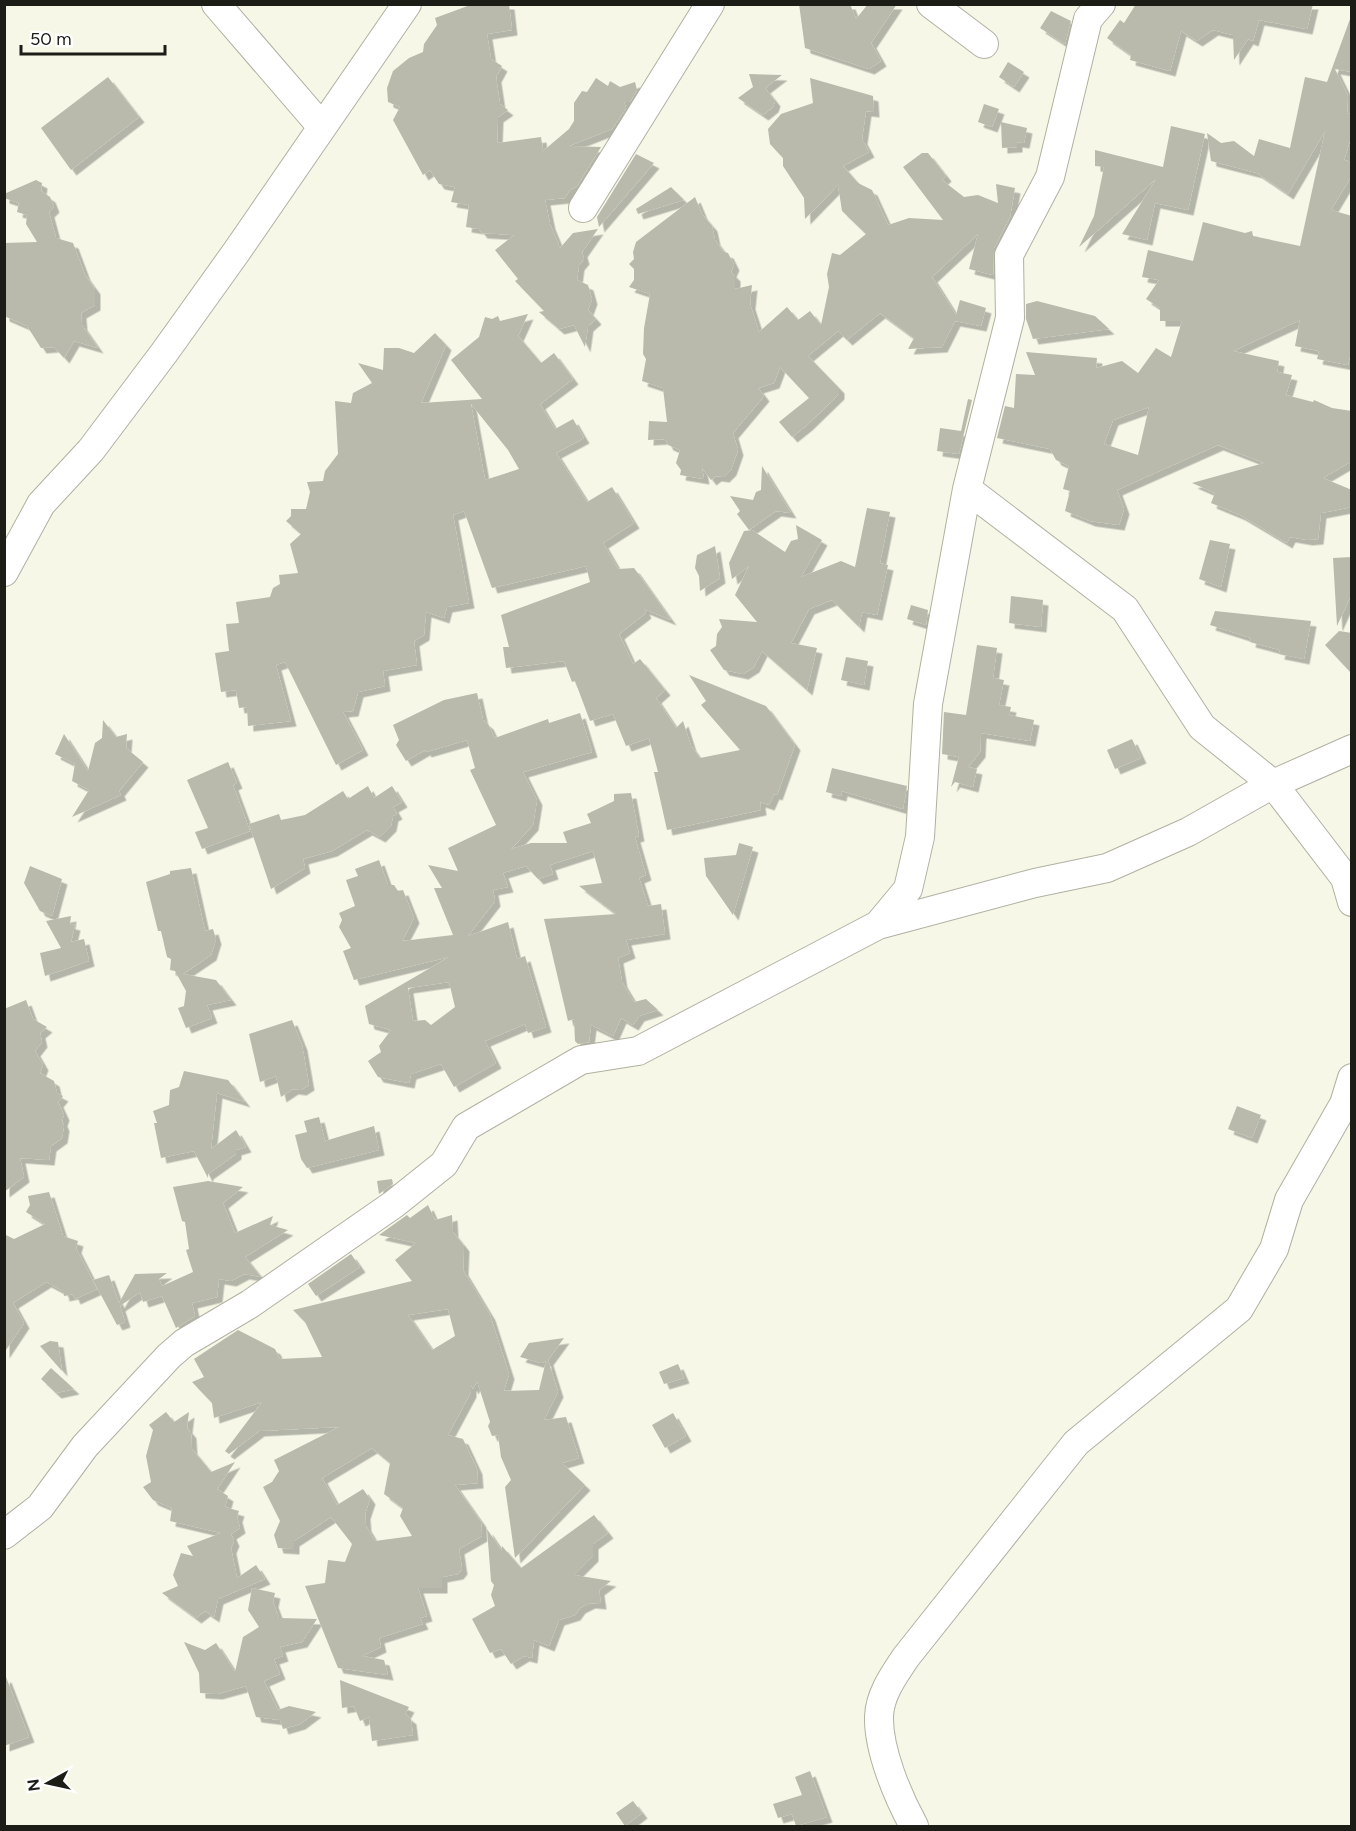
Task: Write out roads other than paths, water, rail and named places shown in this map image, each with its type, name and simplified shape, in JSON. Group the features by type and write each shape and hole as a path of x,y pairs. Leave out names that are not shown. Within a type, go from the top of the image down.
{"street":[{"path":"216,4 322,127"},
{"path":"4,572 41,504 91,450 164,353 407,4"},
{"path":"583,208 710,4"},
{"path":"931,4 984,44"},
{"path":"878,925 908,889 920,837 928,704 967,489 1010,318 1009,255 1050,177 1088,19 1101,4"},
{"path":"967,489 1125,609 1202,727 1273,784 1345,879 1352,902"},
{"path":"4,1535 40,1507 85,1446 169,1356 184,1343 250,1304 394,1204 444,1164 466,1128 582,1060 638,1051 878,925 1035,883 1107,868 1188,832 1273,784 1352,749"},
{"path":"914,1827 900,1801 885,1750 879,1716 888,1685 906,1657 1076,1443 1239,1309 1274,1249 1289,1200 1344,1104 1352,1078"}]}
